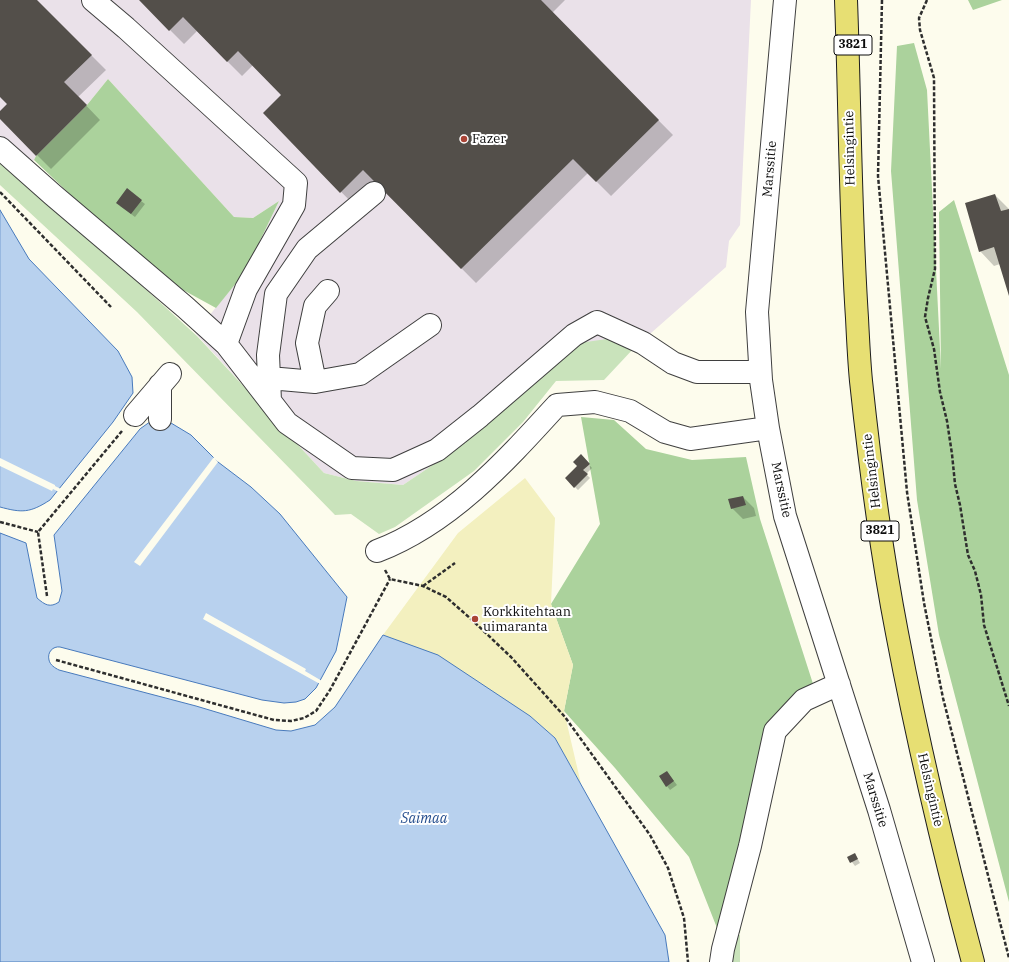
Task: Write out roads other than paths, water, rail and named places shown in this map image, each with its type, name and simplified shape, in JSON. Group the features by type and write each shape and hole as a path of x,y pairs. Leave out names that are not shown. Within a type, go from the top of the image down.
{"main road":[{"name":"Helsingintie","path":"846,0 854,277 861,379 876,506 896,632 925,770 973,962"},
{"name":"Helsingintie","path":"849,90 857,0"}],"street":[{"path":"94,0 296,183 294,205 246,289 226,344"},
{"name":"Marssitie","path":"785,0 757,312 760,372 768,428 785,516 879,810 923,962"},
{"path":"0,148 226,344 287,423 352,468 393,470 437,450 480,416 574,335 597,322 643,342 673,363 697,372 760,372"},
{"path":"270,401 268,355 276,294 307,249 374,193"},
{"path":"315,382 307,343 316,306 328,291"},
{"path":"269,378 315,382 360,374 430,325"},
{"path":"135,415 165,380 160,419"},
{"path":"377,551 399,543 431,524 472,491 528,437 557,406 595,402 630,411 665,432 690,439 768,428"},
{"path":"721,962 723,949 750,846 775,731 804,700 839,684"}],"water":[{"path":"0,210 29,259 118,351 132,377 133,393 113,422 50,500 26,511 0,507"},
{"name":"Saimaa","path":"156,418 166,420 191,435 218,462 251,487 280,514 347,597 336,651 316,688 305,699 296,702 284,703 262,700 60,647 55,647 49,654 49,660 52,665 59,670 196,706 276,730 291,731 315,725 335,707 383,635 438,655 530,716 555,738 665,935 669,962 0,962 0,533 26,543 37,598 48,605 53,605 59,602 62,591 54,535 140,429"}],"place":[{"name":"Fazer","path":"464,139"},
{"name":"Korkkitehtaan uimaranta","path":"475,619"}]}
